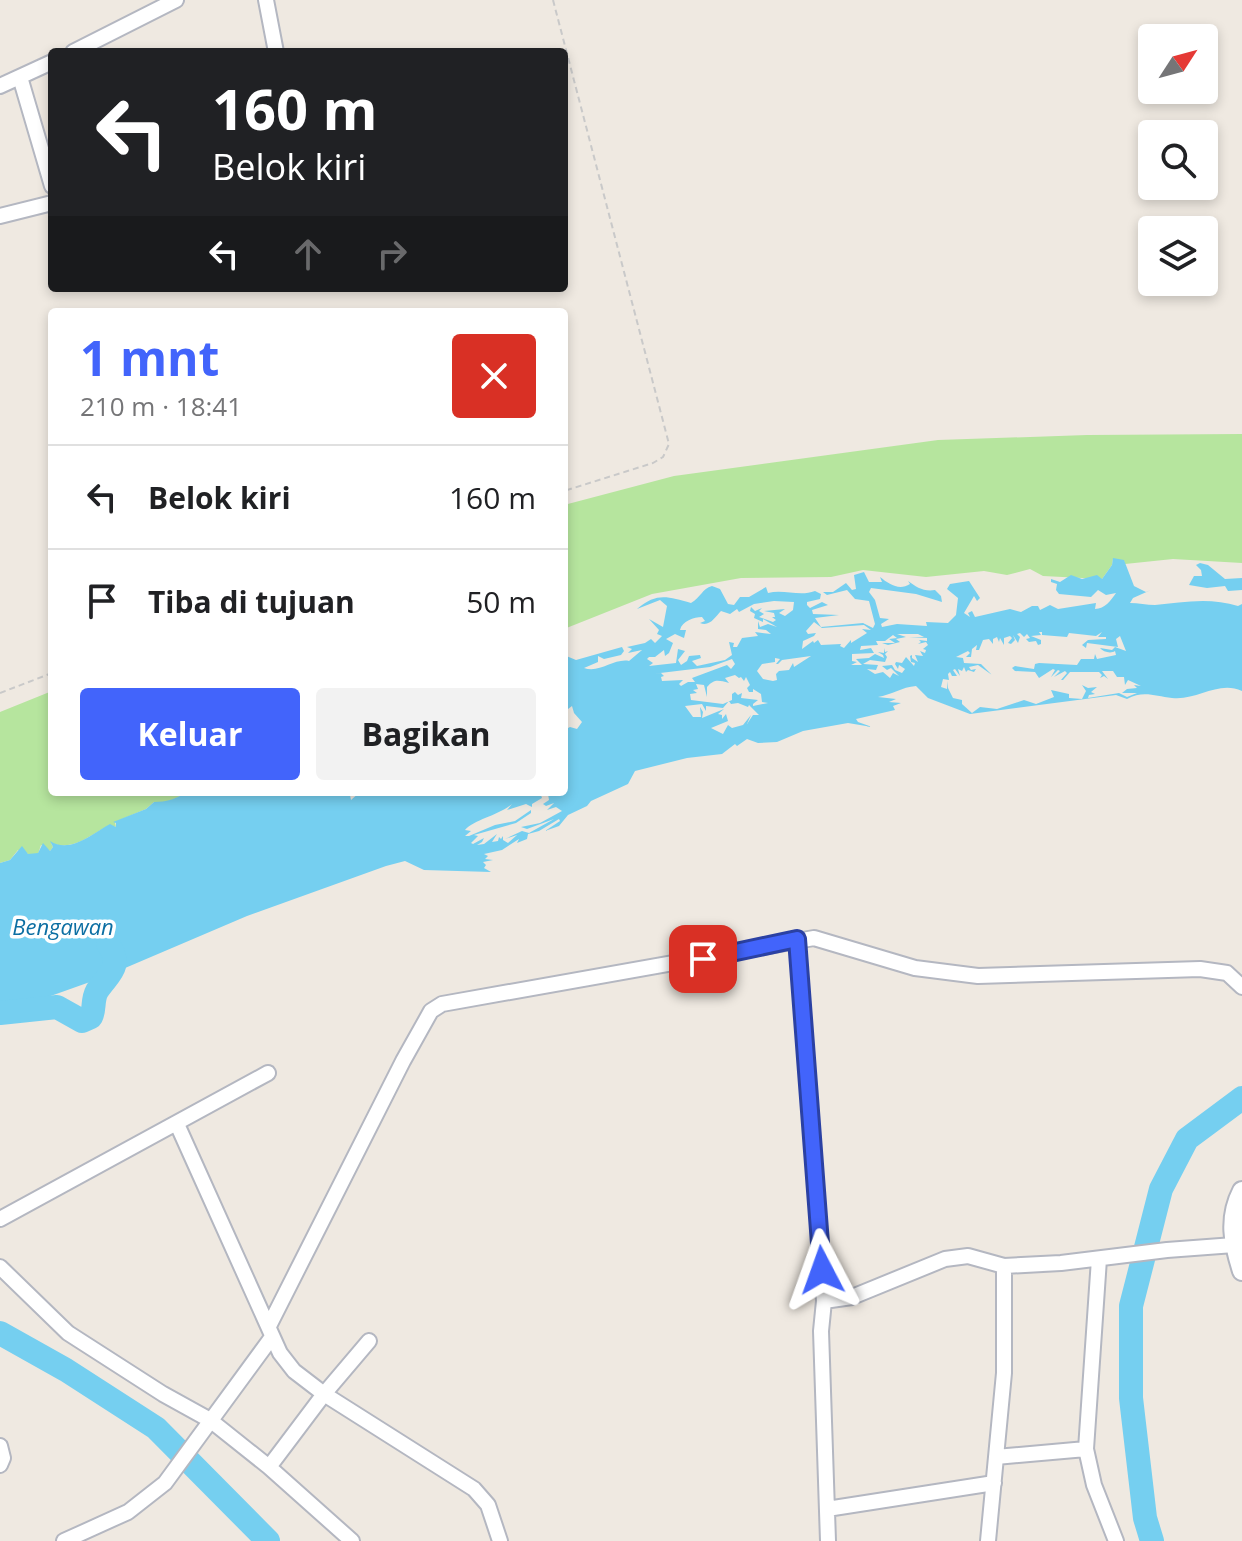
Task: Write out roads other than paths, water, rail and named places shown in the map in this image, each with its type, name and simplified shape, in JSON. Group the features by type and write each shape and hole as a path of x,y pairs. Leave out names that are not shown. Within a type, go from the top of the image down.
{"street":[{"path":"90,48 176,0"},
{"path":"266,0 275,48"},
{"path":"0,86 48,64"},
{"path":"20,77 48,172"},
{"path":"0,216 48,204"},
{"path":"64,1541 128,1512 147,1499 165,1483 210,1420 270,1332 403,1061 435,1007 814,938 915,968 978,976 1200,969 1227,973 1242,987"},
{"path":"797,939 824,1301 821,1331 828,1541"},
{"path":"0,1219 268,1073"},
{"path":"177,1124 280,1353 294,1371 324,1394 474,1489 488,1505 500,1541"},
{"path":"1242,1191 1232,1222 1234,1245 1242,1271"},
{"path":"824,1301 852,1297 945,1259 968,1256 1004,1266 1234,1245"},
{"path":"1099,1259 1086,1449 1094,1485 1116,1541"},
{"path":"988,1541 1004,1373 1004,1266"},
{"path":"0,1267 68,1333 210,1420 269,1467 352,1541"},
{"path":"269,1467 369,1341"},
{"path":"0,1446 3,1458 0,1465"},
{"path":"996,1457 1086,1449"},
{"path":"827,1509 994,1483"}],"water":[{"name":"Bengawan","path":"1113,558 1124,560 1134,586 1146,592 1151,590 1133,598 1130,603 1155,605 1207,601 1242,604 1242,691 1224,688 1181,698 1144,694 1127,699 1116,695 970,714 928,698 916,686 906,688 878,697 896,699 889,702 901,703 893,706 895,710 856,719 872,727 848,723 803,731 777,742 758,743 747,739 722,754 687,758 635,771 628,784 568,815 559,826 545,831 559,819 528,834 527,839 517,843 519,839 502,850 484,854 488,856 485,859 493,860 483,862 486,865 484,868 491,872 424,870 405,861 386,866 247,916 104,977 0,1014 0,863 10,860 22,846 28,854 38,853 43,843 50,851 53,847 50,841 73,844 110,824 116,827 113,822 146,809 154,802 181,796 350,796 351,800 356,796 541,796 532,807 526,804 507,810 512,804 465,830 471,831 465,836 469,836 515,821 531,810 516,823 474,835 478,836 471,843 484,838 477,845 484,844 497,834 492,842 503,836 503,840 508,843 517,835 505,839 522,831 529,833 554,819 527,829 521,827 540,823 562,811 556,807 547,810 554,803 543,804 549,800 548,796 568,796 568,728 577,729 582,722 572,706 568,709 568,657 576,660 622,647 624,651 621,655 604,659 598,656 598,662 584,668 595,669 629,661 642,650 628,653 632,649 627,647 651,639 655,643 662,636 657,634 659,630 649,619 663,627 667,606 660,600 637,609 651,600 669,598 691,603 712,586 720,589 728,604 734,605 740,597 749,597 766,587 768,593 815,591 821,594 820,599 807,602 807,605 810,608 822,602 828,605 812,610 813,614 839,615 815,618 821,627 863,623 873,628 875,624 869,601 855,599 847,590 827,595 823,592 833,592 846,583 852,590 856,589 854,575 864,572 869,582 882,582 880,577 898,587 910,584 908,581 920,588 935,590 942,602 916,594 871,588 869,592 875,600 880,618 889,619 881,624 882,627 897,624 927,626 926,622 948,623 956,615 958,598 947,589 950,584 969,581 980,598 977,601 974,596 964,613 970,617 968,613 972,611 975,617 1010,609 1021,612 1032,606 1038,606 1040,610 1050,605 1058,609 1096,603 1095,609 1099,609 1116,593 1106,595 1098,590 1091,597 1059,594 1057,584 1051,579 1060,582 1071,575 1082,579 1097,575 1102,579","holes":["794,602 793,610 785,616 779,613 785,609 764,611 774,613 775,617 772,617 776,620 773,622 759,617 764,614 759,611 762,608 755,611 751,607 754,618 777,627 768,624 760,627 758,621 758,629 771,634 755,632 758,636 742,638 737,647 729,642 732,655 725,660 697,666 692,661 701,658 700,655 689,656 681,665 678,660 685,651 678,649 676,663 649,666 653,663 647,659 649,657 655,657 664,650 665,656 669,653 673,643 666,639 675,634 684,638 686,630 680,630 686,622 702,617 705,621 700,623 707,624 721,611 730,614 754,604","814,622 822,628 864,625 871,630 862,629 867,633 851,643 851,640 844,648 841,644 821,645 818,640 802,649 803,641 816,633 808,634 806,631","1039,632 1042,635 1067,637 1069,633 1096,636 1102,632 1098,637 1106,639 1088,640 1082,645 1086,648 1087,643 1118,647 1116,639 1120,636 1126,651 1115,647 1112,650 1100,648 1107,652 1115,651 1116,655 1097,659 1095,654 1094,659 1081,659 1077,665 1039,663 1035,664 1034,669 1015,666 1012,668 1015,671 1035,672 1039,678 1053,669 1051,677 1058,670 1054,677 1065,671 1067,673 1061,680 1070,672 1099,672 1102,675 1100,678 1104,676 1108,679 1102,671 1113,671 1117,677 1124,677 1125,685 1128,680 1141,686 1134,685 1137,688 1122,693 1137,693 1127,697 1119,693 1088,698 1095,694 1091,692 1097,687 1082,685 1086,691 1082,699 1069,698 1069,694 1051,690 1054,697 1036,704 1024,700 997,709 980,707 972,713 962,704 962,700 953,698 948,681 947,689 941,687 943,679 949,680 950,672 952,676 957,676 955,669 960,676 958,669 962,671 964,667 966,672 974,672 976,669 969,667 978,665 992,675 981,664 964,663 963,658 956,657 968,651 970,653 966,657 971,657 972,649 977,645 976,650 979,650 983,640 989,639 993,644 993,639 997,637 1004,645 1004,638 1010,636 1012,638 1008,643 1011,644 1015,640 1013,635 1018,643 1020,637 1017,634 1020,633 1024,637 1027,634 1030,638 1026,639 1036,641 1038,645 1041,640 1031,636 1041,635","897,634 918,634 924,637 909,637 927,638 927,641 919,640 921,642 918,644 926,642 928,645 923,649 925,653 920,651 923,656 915,655 918,662 910,656 914,666 906,657 902,663 895,664 898,669 899,665 905,669 902,673 892,665 882,666 887,670 891,668 899,676 893,673 890,678 883,672 875,674 867,669 876,670 878,665 863,664 870,660 885,662 888,651 885,652 884,648 884,653 878,652 884,658 875,654 856,659 862,665 851,665 857,662 852,661 852,654 874,653 871,648 860,650 861,646 878,645 876,641 885,641 893,635 897,638 889,639 895,643 882,643 888,645 900,642 896,639 906,637","811,656 794,667 793,663 789,670 779,671 777,680 763,679 757,671 762,664 775,662 775,658 780,659 776,664 782,660","732,659 735,664 731,669 727,665 692,678 695,682 681,686 679,684 683,680 662,681 661,677 664,676 661,673 652,674 710,667","735,675 744,681 746,677 749,692 753,689 761,694 762,702 768,703 753,706 758,700 741,698 742,693 732,694 731,704 749,705 759,715 753,715 747,724 751,715 743,725 732,728 728,725 723,734 711,728 728,721 726,714 722,719 722,715 718,714 724,709 702,718 700,707 701,717 693,717 685,706 702,704 706,711 706,706 723,708 729,702 691,700 690,694 697,693 693,690 698,689 696,684 704,685 707,697 707,687 719,681 729,683 725,678"]},
{"path":"1196,565 1208,565 1225,579 1242,578 1242,590 1189,585 1194,576 1202,576"}],"waterway":[{"path":"0,1013 57,1007 82,1021 91,1017 95,994 113,970 115,959 108,944"},
{"path":"1152,1541 1145,1518 1131,1398 1131,1306 1161,1189 1187,1139 1242,1098"},
{"path":"0,1333 66,1370 156,1428 268,1541"}]}
